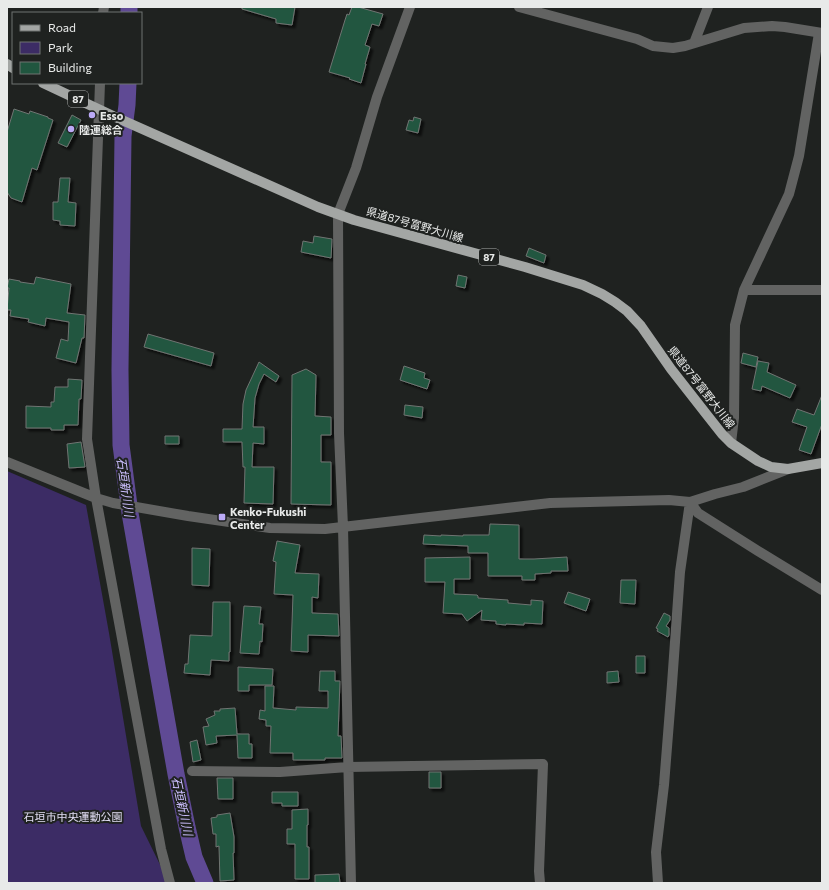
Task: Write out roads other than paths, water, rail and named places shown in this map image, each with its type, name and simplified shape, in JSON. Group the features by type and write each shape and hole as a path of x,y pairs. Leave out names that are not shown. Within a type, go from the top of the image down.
{"main road":[{"name":"県道87号富野大川線","path":"45,84 99,110 338,214 354,220 525,267 576,283 602,294 628,311 641,326 707,415 731,443 758,462 771,467 788,469 822,463"}],"street":[{"path":"351,883 344,527 339,433 338,214 356,168 377,97 410,7"},
{"path":"519,7 630,37 653,46 673,48 685,46 744,28 772,26 820,33 799,156 789,194 744,290 735,325 734,418 731,443"},
{"path":"694,43 708,7"},
{"path":"100,84 87,439 96,498 161,849 170,883"},
{"path":"744,290 822,290"},
{"path":"7,462 96,498 113,502 270,528 325,529 550,503 669,500 690,502 743,487 788,469"},
{"path":"690,502 698,513 758,552 822,590"},
{"path":"658,883 656,852 672,684 680,572 690,502"},
{"path":"192,771 280,772 348,767 543,764 539,871 540,883"}],"waterway":[{"name":"石垣新川川","path":"129,7 129,12"},
{"name":"石垣新川川","path":"128,84 123,136 120,370 121,445 130,513 176,774 194,857 205,883"}],"place":[{"name":"Esso","path":"92,115"},
{"name":"陸運総合","path":"71,129"},
{"name":"Kenko-Fukushi Center","path":"222,517"}],"park label":[{"name":"石垣市中央運動公園","path":"73,816"}]}
